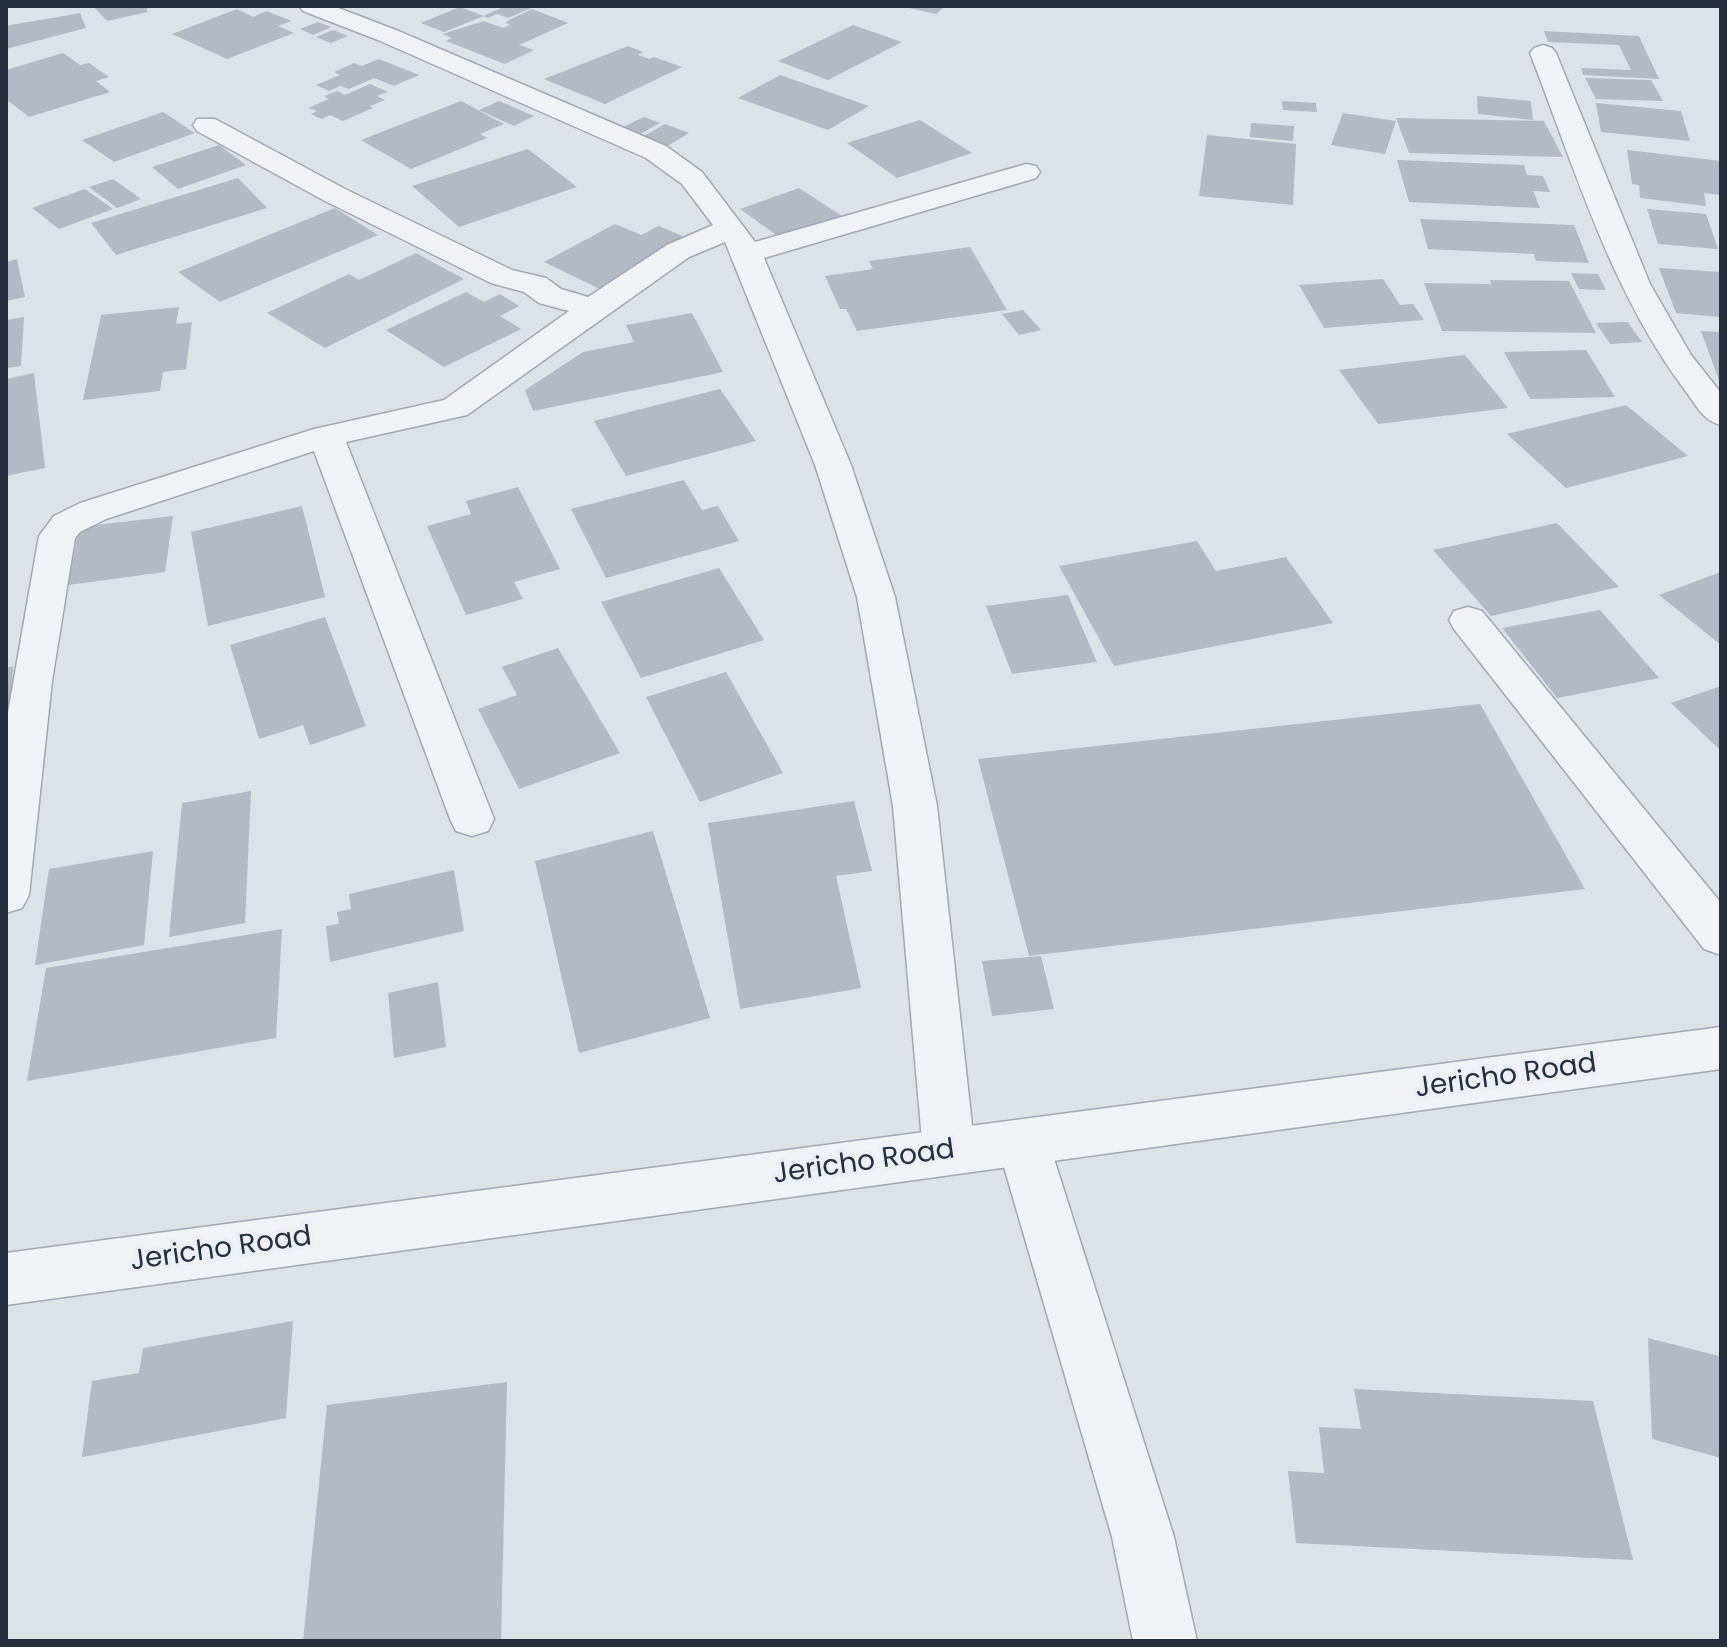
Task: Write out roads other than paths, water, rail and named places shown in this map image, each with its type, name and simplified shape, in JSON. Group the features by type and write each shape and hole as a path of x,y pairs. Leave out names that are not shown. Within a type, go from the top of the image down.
{"street":[{"path":"311,6 446,60 656,152 692,178 739,241 833,465 876,597 915,806 949,1152"},
{"path":"1543,53 1635,284 1677,358 1721,415"},
{"path":"206,125 335,195 502,277 535,285 550,296 593,308"},
{"path":"6,895 32,681 57,536 67,524 93,511 326,436 455,408 678,251 739,241 1026,172"},
{"path":"326,436 472,819"},
{"path":"1468,620 1721,936"},
{"name":"Jericho Road","path":"6,1279 1721,1048"},
{"path":"1023,1143 1143,1537 1165,1641"}]}
